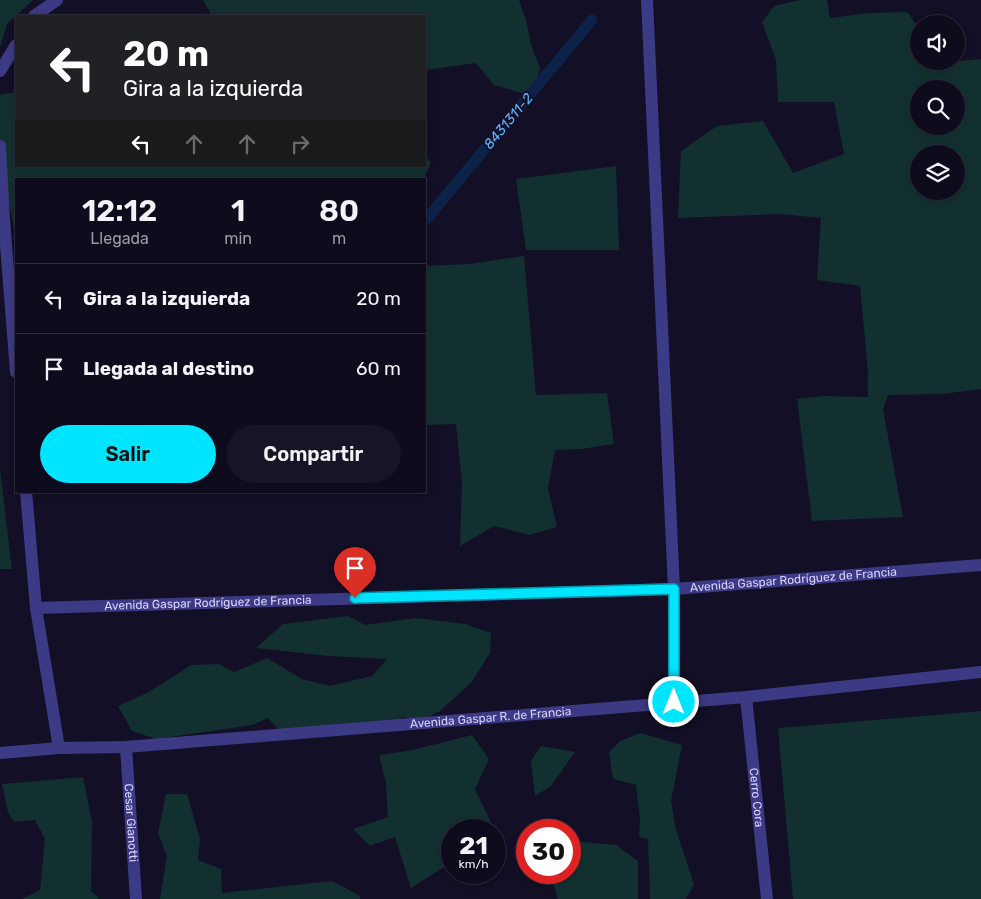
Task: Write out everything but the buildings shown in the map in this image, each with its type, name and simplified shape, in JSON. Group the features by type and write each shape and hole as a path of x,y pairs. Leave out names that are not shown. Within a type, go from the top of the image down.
{"street":[{"path":"35,15 57,0"},
{"path":"647,0 674,589 674,702"},
{"path":"0,71 15,47"},
{"path":"0,146 15,359"},
{"path":"26,493 36,608 59,748"},
{"name":"Avenida Gaspar Rodríguez de Francia","path":"36,608 674,589 981,565"},
{"name":"Avenida Gaspar R. de Francia","path":"0,754 59,748 126,747 746,697 981,672"},
{"name":"Cerro Cora","path":"746,697 767,899"},
{"name":"Cesar Gianotti","path":"126,747 136,899"}],"green space":[{"path":"0,0 33,0 7,24 0,47"},
{"path":"203,0 519,0 526,20 531,45 540,68 532,96 494,85 476,63 426,70 426,15 211,15"},
{"path":"800,0 827,0 830,18 869,13 907,12 910,16 910,70 965,70 965,60 981,59 981,389 942,394 888,395 883,409 903,517 812,521 797,399 823,396 868,397 868,372 860,286 817,280 821,218 780,214 678,218 681,151 717,126 763,121 793,173 844,154 834,102 778,102 776,60 762,22 774,6"},
{"path":"15,92 15,167 426,167 426,157 431,162 424,178 15,178 15,232 0,161 0,95"},
{"path":"616,166 619,250 526,250 516,179"},
{"path":"524,256 536,395 607,393 614,444 581,449 555,450 548,488 557,527 529,535 494,526 460,546 462,482 456,424 426,425 426,266 469,264"},
{"path":"0,470 12,569 0,569"},
{"path":"348,616 365,625 416,618 465,624 491,633 490,653 471,683 440,711 419,721 403,717 378,732 283,735 268,718 253,725 156,739 132,731 118,706 149,692 191,665 219,664 234,672 267,658 302,679 330,686 372,676 387,659 328,656 256,648 283,624"},
{"path":"981,711 981,899 793,899 778,728"},
{"path":"640,733 682,745 671,801 676,830 694,884 686,899 650,899 648,839 639,837 640,818 636,785 613,779 609,752 620,741"},
{"path":"472,735 489,759 475,789 489,819 441,819 441,869 411,888 395,837 370,846 353,829 388,817 386,783 379,755 413,750"},
{"path":"541,746 575,752 551,786 535,796 531,761"},
{"path":"83,777 92,822 91,891 100,899 22,899 40,890 45,839 35,820 14,822 8,812 2,784"},
{"path":"166,794 187,794 200,839 198,860 221,869 222,893 332,881 360,896 360,899 160,899 167,856 158,833"},
{"path":"581,842 616,845 638,861 638,899 558,899 553,884 581,884"}],"waterway":[{"name":"8431311-2","path":"426,220 592,20"}],"route":[{"path":"355,598 674,589 674,702"}]}
